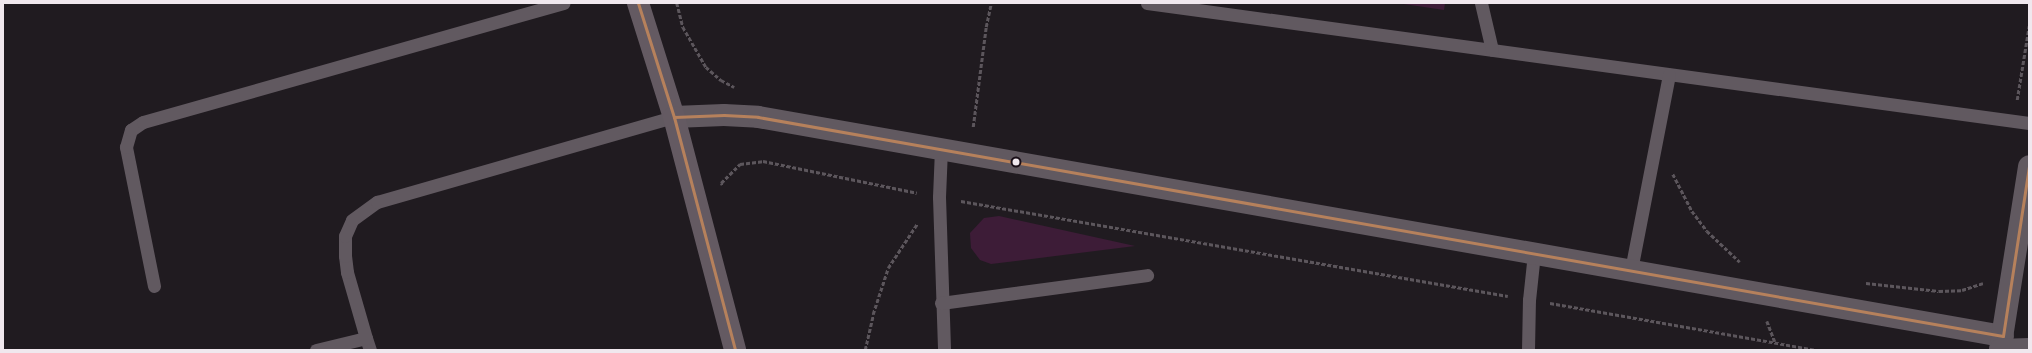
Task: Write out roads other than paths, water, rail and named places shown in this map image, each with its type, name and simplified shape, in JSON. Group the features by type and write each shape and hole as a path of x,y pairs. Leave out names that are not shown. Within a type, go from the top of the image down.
{"main road":[{"path":"638,3 674,117 735,350"}],"street":[{"path":"674,117 742,115 1631,270 2001,345 2029,349"},
{"path":"2001,345 2029,166"}],"lane":[{"path":"154,286 126,147 131,130 143,122 564,3"},
{"path":"1146,3 2029,123"},
{"path":"1481,3 1492,50"},
{"path":"1631,270 1669,75"},
{"path":"316,350 368,344 347,272 344,256 345,236 352,220 377,202 674,117"},
{"path":"940,149 939,197 941,303 944,350"},
{"path":"1528,350 1529,300 1534,253"},
{"path":"941,303 1147,275"}]}
